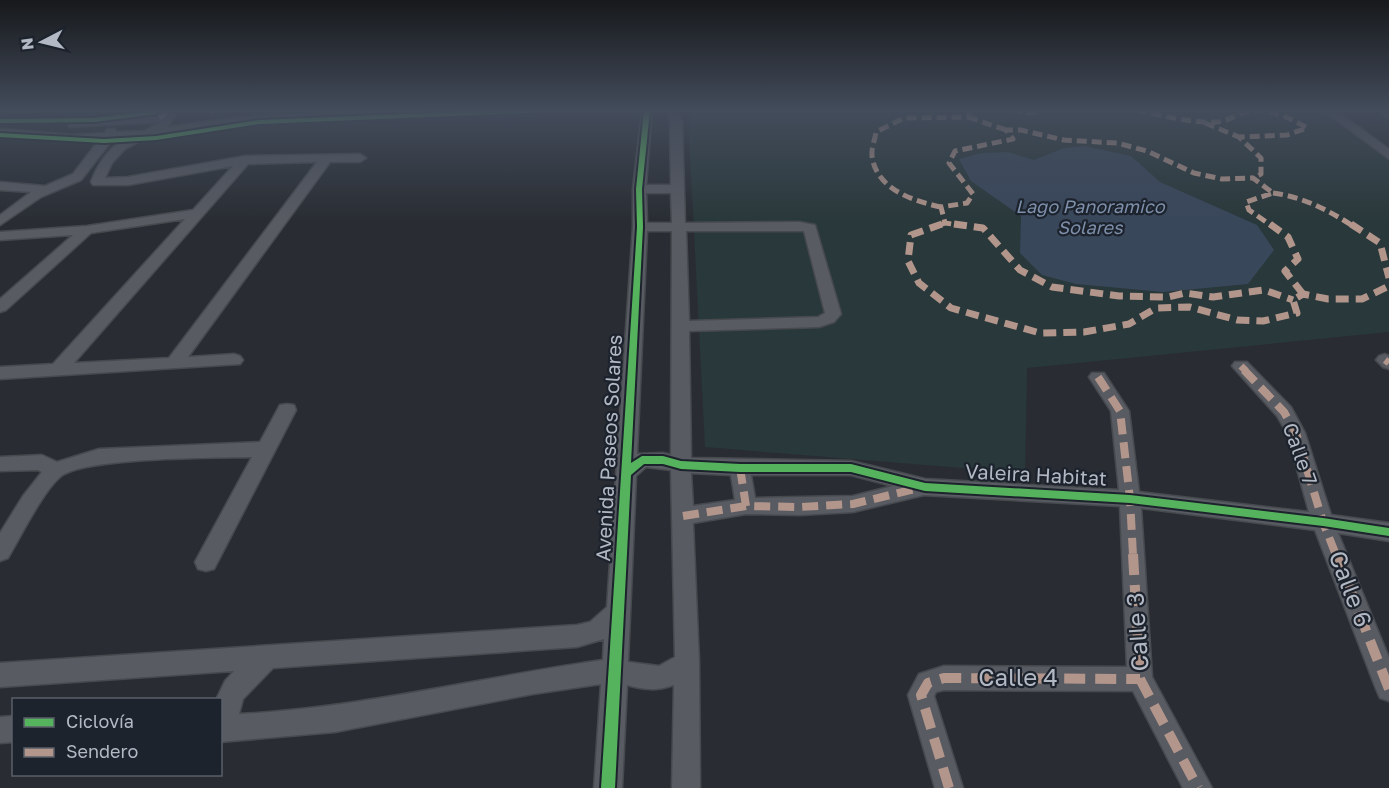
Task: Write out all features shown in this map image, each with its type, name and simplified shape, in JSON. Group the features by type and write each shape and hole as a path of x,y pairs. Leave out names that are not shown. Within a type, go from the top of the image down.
{"street":[{"path":"0,221 27,199 44,189 77,177 101,147"},
{"path":"122,147 101,169 97,182 128,181 245,160 360,158"},
{"name":"Avenida Paseos Solares","path":"608,788 640,227 639,189 643,147"},
{"path":"677,147 681,465 687,662 686,788"},
{"path":"89,160 111,157"},
{"path":"175,362 326,159"},
{"path":"59,369 245,160"},
{"path":"0,186 44,189"},
{"path":"639,189 678,189"},
{"path":"0,236 87,230 198,213"},
{"path":"640,227 799,226 810,228 833,314 828,320 681,326"},
{"path":"0,307 87,230"},
{"path":"0,373 234,360"},
{"name":"Calle 7","path":"1240,366 1284,412 1296,433 1323,522"},
{"name":"Calle 3","path":"1098,377 1120,411 1130,499 1140,679 1198,788"},
{"path":"206,561 287,410"},
{"path":"0,552 30,502 54,470 99,456 266,449"},
{"name":"Valeira Habitat","path":"625,474 642,460 663,460 681,465 740,468 851,468 925,486 1130,499 1389,532"},
{"path":"0,464 42,462 54,470"},
{"path":"740,468 746,506"},
{"name":"Valeira Habitat","path":"683,516 746,506 800,507 853,504 925,486"},
{"name":"Calle 6","path":"1323,522 1389,689"},
{"path":"0,675 265,659 411,646 577,636 597,631 618,612"},
{"path":"265,659 246,675 232,693 226,714 226,729 335,719 533,682 615,670 639,677 659,678 674,673 687,662"},
{"name":"Calle 4","path":"949,788 924,712 921,695 928,683 944,678 1140,679"}],"shaded area":[{"path":"690,147 1384,147 1389,150 1389,332 1027,368 1025,473 705,447"}],"water":[{"name":"Lago Panoramico Solares","path":"1089,147 1131,156 1160,182 1257,225 1274,250 1248,284 1163,292 1076,284 1042,275 1020,253 1021,216 971,181 959,159 982,153 1008,152 1034,160 1064,148"}],"marked path":[{"path":"873,147 872,156 875,167 880,177 888,185 908,197 941,207"},
{"path":"975,147 955,151 949,163 973,194 967,203 941,207 945,223 983,228 1020,270 1052,287 1119,296 1168,297 1185,293 1213,297 1264,290 1293,300"},
{"path":"1131,147 1147,151 1194,173 1222,179 1253,178 1273,193 1246,202 1249,210 1288,237 1298,259 1285,271 1303,294"},
{"path":"1249,147 1261,158 1261,174 1253,178"},
{"path":"1273,193 1288,195 1316,205 1380,243 1389,278"},
{"path":"945,223 911,235 908,261 919,283 951,308 1040,333 1084,332 1129,324 1156,308 1190,307 1237,320 1263,321 1297,313 1293,300 1303,294 1328,299 1362,299 1389,286"},
{"path":"1385,360 1389,363"},
{"path":"1241,366 1284,412 1296,433 1323,522 1389,689"},
{"path":"1098,377 1120,411 1130,499 1140,679 1198,788"},
{"path":"740,468 746,506"},
{"path":"683,516 746,506 800,507 853,504 919,488"},
{"path":"949,788 921,695 928,683 944,678 1140,679"}],"cycle path":[{"path":"608,788 640,227 639,189 643,147"},
{"path":"625,474 642,460 663,460 681,465 740,468 851,468 925,487 1130,499 1389,532"}]}
